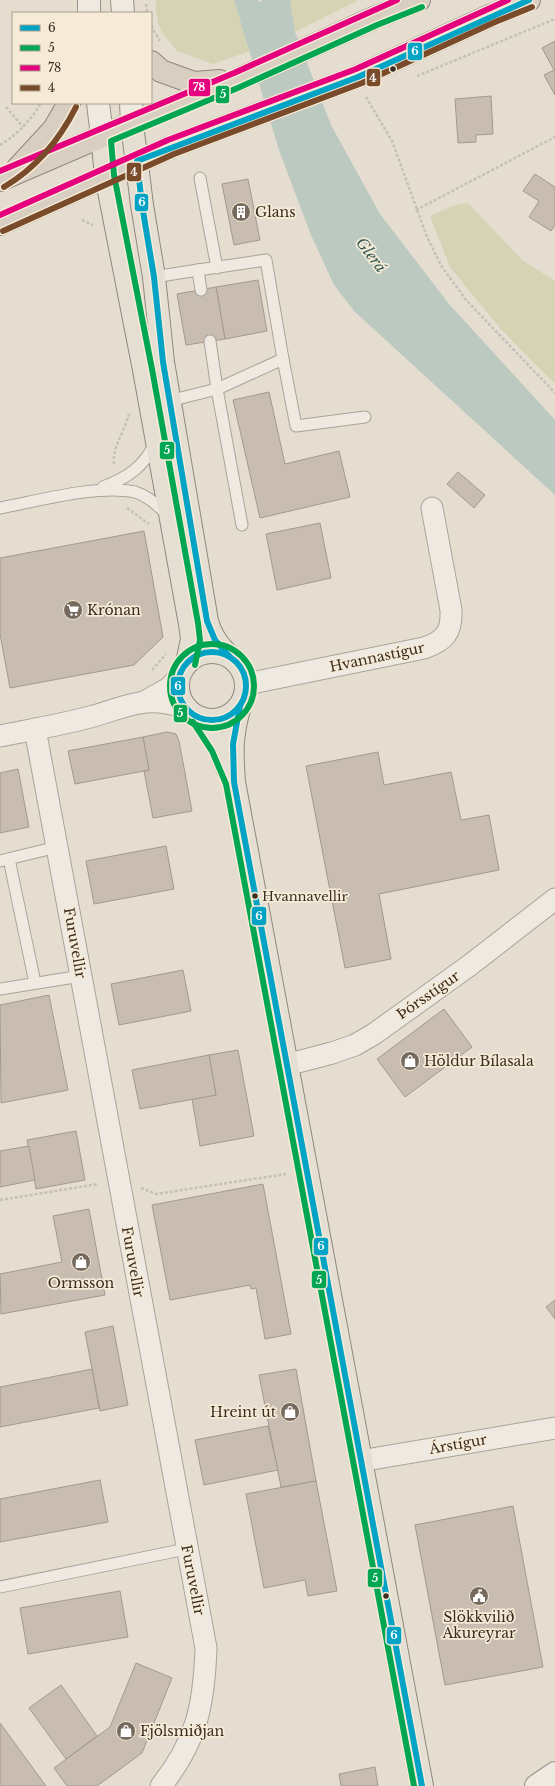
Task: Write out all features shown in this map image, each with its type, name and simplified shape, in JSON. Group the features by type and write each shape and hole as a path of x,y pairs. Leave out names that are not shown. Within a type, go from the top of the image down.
{"highway":[{"path":"5,178 102,136 132,113 237,80 374,18 419,0"},
{"path":"0,224 137,161 243,119 361,84 492,15 529,0"},
{"path":"152,63 161,71 194,83 237,80"},
{"path":"5,178 31,155 54,129 68,104"}],"main road":[{"path":"132,113 142,205 154,277 163,362 207,621 214,639 229,656 238,663 244,673 247,684 245,696 240,706 234,726 232,744 234,782 422,1786"},
{"path":"102,136 106,176 190,624 192,640 183,670 179,694 219,747 234,782"},
{"path":"183,670 195,656 206,652 218,652 229,656"},
{"path":"194,713 211,720 221,719 231,714 240,706"}],"street":[{"path":"89,0 89,12"},
{"path":"122,0 123,12"},
{"path":"98,104 102,136"},
{"name":"Hvannastígur","path":"247,684 424,648 436,644 447,634 452,622 451,610 432,508"},
{"path":"0,736 89,717 146,701 169,688 183,670"},
{"path":"146,701 173,704 194,713"},
{"name":"Furuvellir","path":"35,729 186,1549 206,1648 205,1684 199,1715 187,1748 173,1771 161,1786"},
{"name":"Þórsstígur","path":"286,1065 332,1053 354,1045 374,1034 470,965 555,899"},
{"name":"Árstígur","path":"360,1461 555,1428"},
{"path":"536,1786 555,1773"}],"lane":[{"path":"200,178 217,268"},
{"path":"154,277 266,260 296,426 365,417"},
{"path":"198,270 201,290"},
{"path":"210,341 217,389 242,525"},
{"path":"169,401 217,389 283,359"},
{"path":"95,491 133,473 142,465 150,453 156,439"},
{"path":"0,508 95,491 118,490 136,493 148,498 160,507 171,520"},
{"path":"35,984 5,860 57,848"},
{"path":"0,989 81,976"},
{"path":"0,1588 186,1549"}],"path":[{"path":"361,84 392,141 404,171 416,210 442,267 466,301 555,393"},
{"path":"0,145 23,127 40,104"},
{"path":"6,107 23,127"},
{"path":"416,210 555,137"},
{"path":"82,220 94,225"},
{"path":"0,1200 118,1180 156,1194 306,1172"}],"shaded area":[{"path":"156,0 234,0 250,51 213,64 177,51 164,35 158,24"},
{"path":"290,0 359,0 295,32"},
{"path":"468,203 522,260 555,281 555,384 499,327 450,267 430,216 455,205"}],"water":[{"name":"Glerá","path":"234,0 257,0 261,2 262,0 290,0 295,32 331,125 380,214 449,304 555,420 555,495 354,311 334,285 311,235 279,150"}],"building":[{"path":"555,41 555,95 544,75 554,70 542,48"},
{"path":"491,96 493,134 476,135 476,142 458,143 455,99"},
{"path":"535,174 555,187 555,225 551,231 529,217 539,201 523,191"},
{"name":"Glans","path":"248,179 260,240 234,245 222,184"},
{"path":"258,280 267,331 225,339 216,287"},
{"path":"216,287 225,339 186,345 177,294"},
{"path":"269,392 285,464 339,451 350,497 260,518 233,400"},
{"path":"458,472 485,495 474,508 447,484"},
{"path":"320,523 331,578 277,590 266,534"},
{"path":"144,531 163,637 134,665 10,688 0,634 0,558"},
{"path":"167,732 176,734 179,741 192,811 153,818 144,771 149,770 143,737"},
{"path":"143,737 149,770 75,784 68,751"},
{"path":"378,752 384,785 451,772 461,820 489,815 499,870 379,894 391,959 345,968 306,766"},
{"path":"18,769 29,827 0,833 0,773"},
{"path":"166,846 174,889 94,904 86,861"},
{"path":"183,970 191,1011 119,1025 111,984"},
{"path":"49,995 68,1090 1,1103 0,1005"},
{"path":"444,1009 472,1047 405,1097 377,1059"},
{"path":"238,1050 254,1136 200,1146 192,1099 216,1095 209,1055"},
{"path":"209,1055 216,1095 140,1109 132,1070"},
{"path":"76,1131 85,1180 36,1189 27,1140"},
{"path":"29,1146 35,1180 0,1187 0,1151"},
{"path":"263,1184 291,1334 265,1339 256,1288 251,1289 250,1285 170,1300 152,1205"},
{"path":"89,1209 105,1295 1,1314 0,1274 62,1262 53,1216"},
{"path":"555,1300 555,1319 546,1307"},
{"path":"113,1326 128,1405 100,1411 85,1332"},
{"path":"92,1369 99,1408 0,1427 0,1387"},
{"path":"296,1369 316,1481 281,1487 259,1375"},
{"path":"268,1426 278,1470 204,1485 195,1440"},
{"path":"100,1480 108,1522 0,1542 0,1499"},
{"path":"316,1481 337,1591 308,1596 305,1580 264,1588 246,1494"},
{"name":"Slökkvilið Akureyrar","path":"513,1506 543,1667 445,1685 415,1525"},
{"path":"120,1591 128,1637 28,1654 20,1608"},
{"path":"136,1663 172,1678 142,1753 97,1786 67,1786 54,1768 110,1727"},
{"path":"61,1685 97,1736 66,1759 29,1708"},
{"path":"0,1723 46,1786 0,1786"},
{"path":"375,1767 378,1786 341,1786 339,1774"}],"transit line":[{"name":"78","path":"0,171 234,73 397,0"},
{"name":"78","path":"0,215 168,140 356,69 508,0"},
{"name":"6","path":"229,656 215,640 207,621 163,362 154,277 142,205 137,161 358,77 529,0"},
{"name":"5","path":"195,665 200,640 198,623 152,369 114,175 111,141 240,87 377,25 422,7"},
{"name":"4","path":"3,231 174,154 362,83 495,22 532,7"},
{"name":"4","path":"4,187 37,162 55,141 70,119 76,107"},
{"name":"5","path":"212,644 228,647 242,656 251,670 254,686 251,702 242,716 228,725 212,728 196,725 182,716 173,702 170,686 173,670 182,656 196,647 212,644"},
{"name":"6","path":"212,652 225,655 236,662 243,673 246,686 243,699 236,710 225,717 212,720 199,717 188,710 181,699 178,686 181,673 188,662 199,655 212,652"},
{"name":"6","path":"240,706 233,744 234,782 422,1786"},
{"name":"5","path":"193,722 212,751 226,784 414,1786"}],"place":[{"name":"Glans","path":"241,212"},
{"name":"Krónan","path":"73,610"},
{"name":"Hvannavellir","path":"255,896"},
{"name":"Höldur Bílasala","path":"410,1061"},
{"name":"Ormsson","path":"81,1262"},
{"name":"Hreint út","path":"290,1412"},
{"name":"Slökkvilið Akureyrar","path":"479,1596"},
{"name":"Fjölsmiðjan","path":"126,1731"}]}
